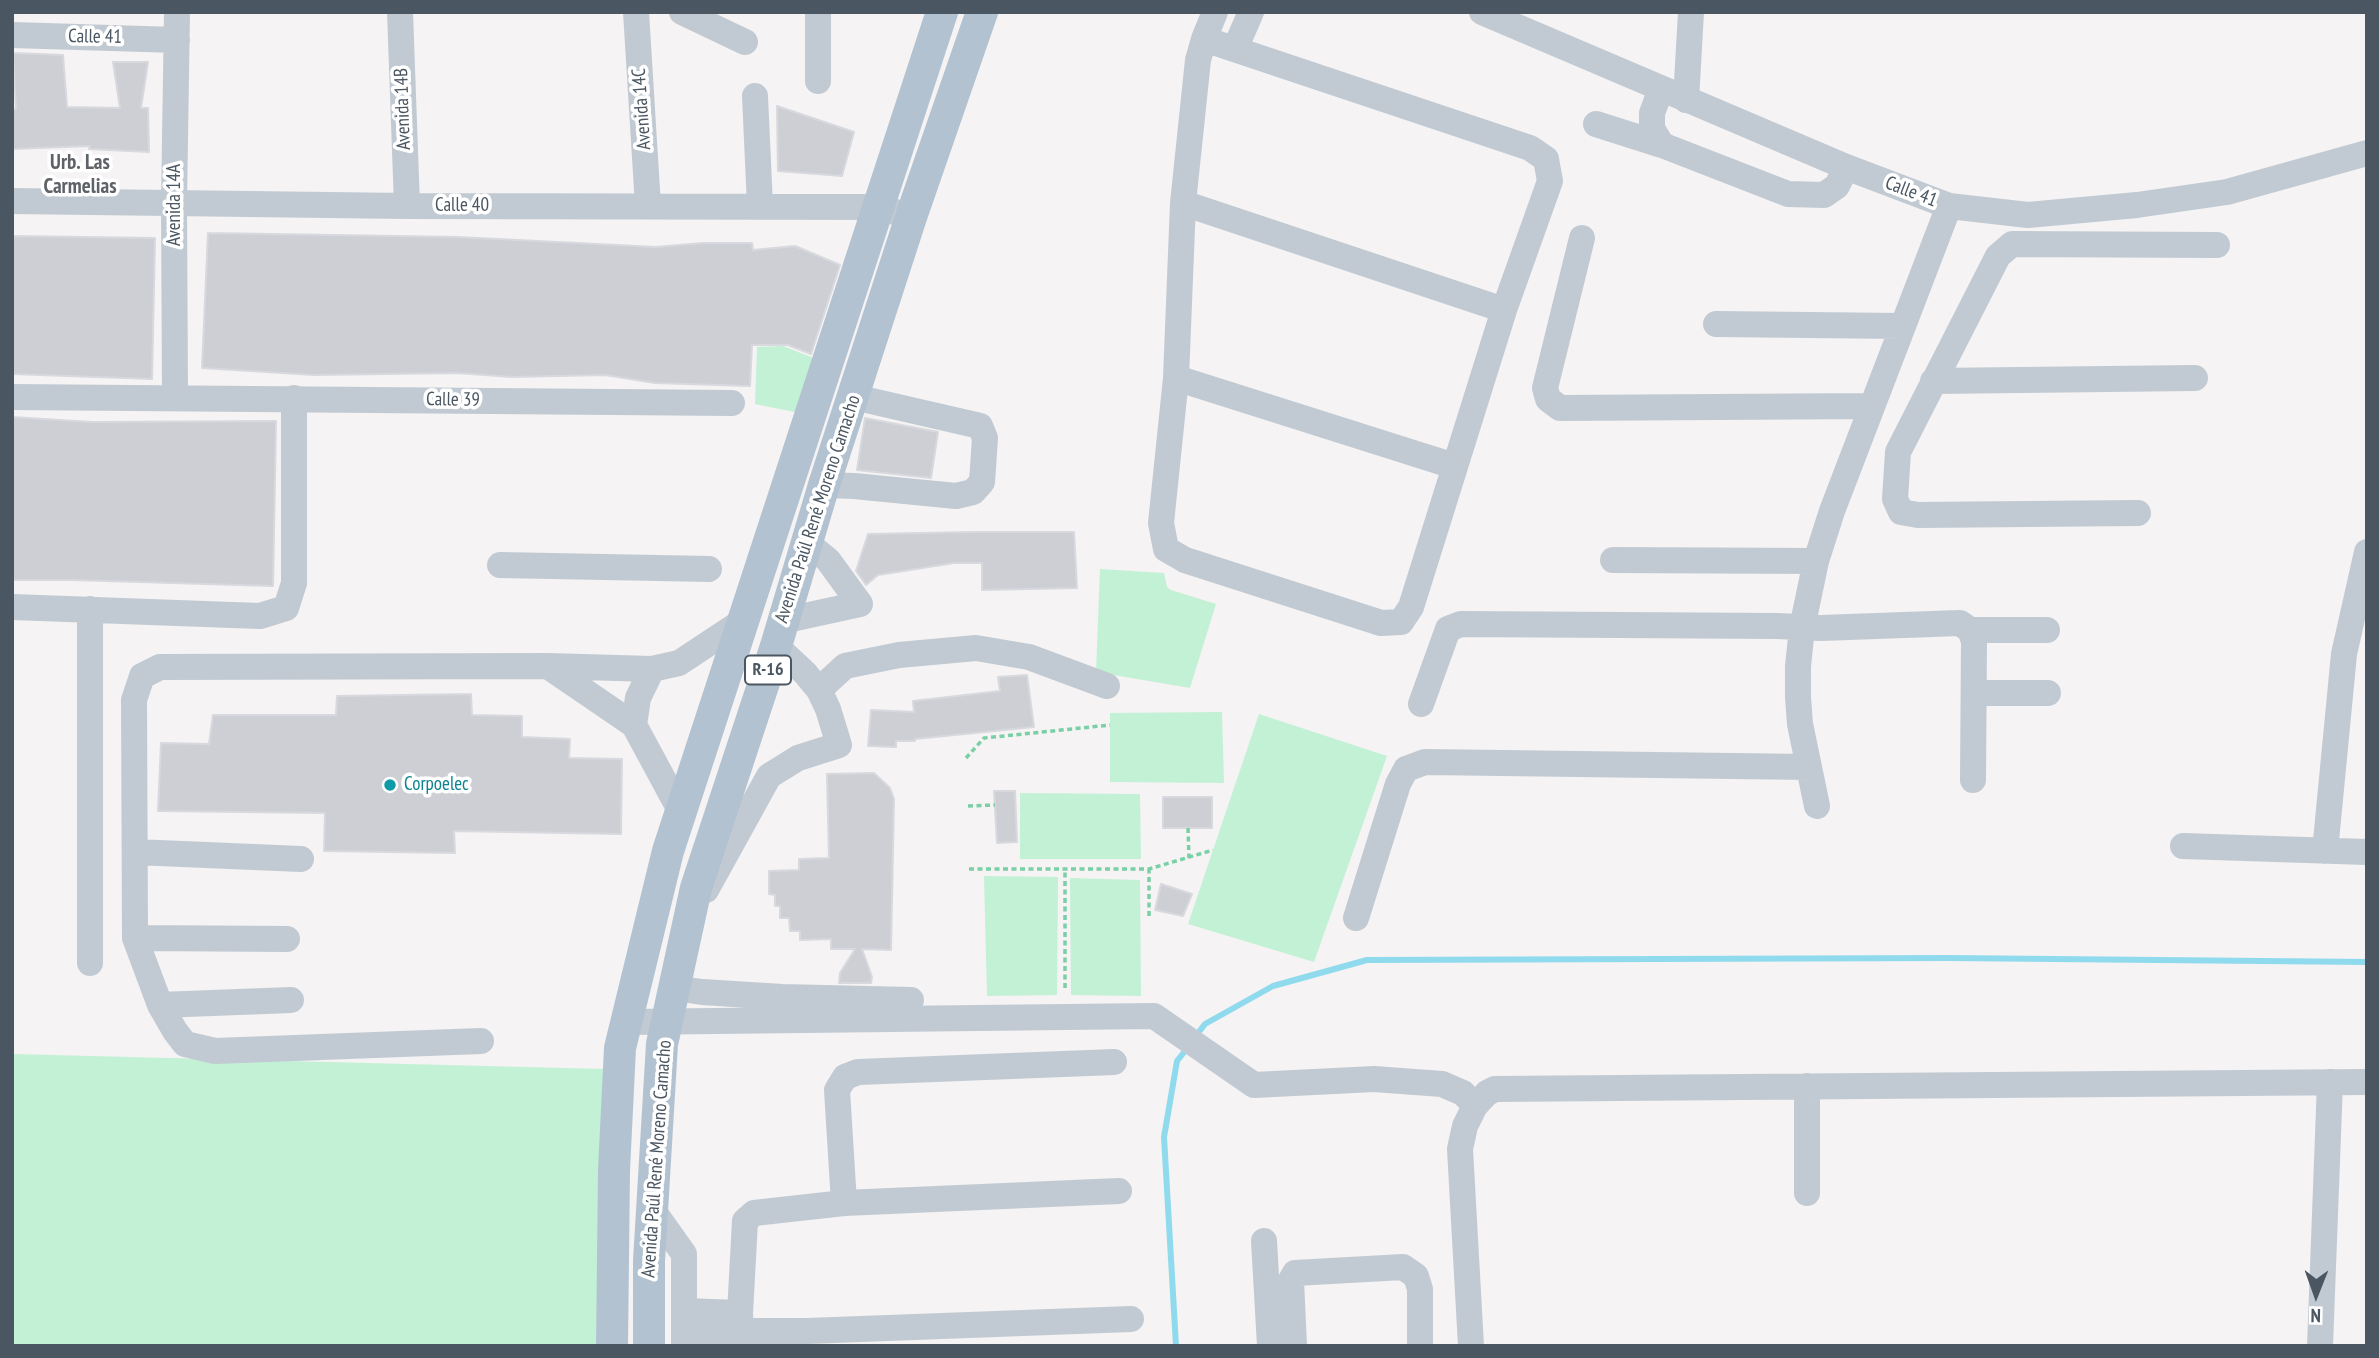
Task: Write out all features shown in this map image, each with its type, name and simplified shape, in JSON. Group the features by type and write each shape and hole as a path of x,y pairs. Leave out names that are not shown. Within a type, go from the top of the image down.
{"main road":[{"name":"Avenida Paúl René Moreno Camacho","path":"612,1346 614,1170 620,1048 668,851 942,12"},
{"name":"Avenida Paúl René Moreno Camacho","path":"649,1346 649,1261 662,1044 696,888 911,217 982,12"}],"street":[{"name":"Avenida 14A","path":"175,397 177,12"},
{"name":"Avenida 14B","path":"400,12 407,206"},
{"name":"Avenida 14C","path":"636,12 648,206"},
{"path":"682,12 745,42"},
{"path":"818,12 818,80"},
{"path":"1203,39 1531,148 1546,159 1550,181 1504,310 1411,607 1401,622 1381,623 1185,560 1166,549 1161,523 1176,378 1183,203 1198,60 1203,39 1215,12"},
{"path":"1235,49 1251,12"},
{"name":"Calle 41","path":"1482,12 1846,167 1949,206 2028,215 2137,205 2227,192 2367,153"},
{"path":"1686,100 1691,12"},
{"name":"Calle 41","path":"12,35 177,40"},
{"path":"1661,89 1652,113 1652,129 1662,145"},
{"path":"755,96 760,206"},
{"path":"1596,124 1662,145 1788,194 1824,195 1837,186 1846,167"},
{"name":"Calle 40","path":"12,201 407,206 879,207 911,217"},
{"path":"1183,203 1504,310"},
{"path":"1817,806 1798,710 1798,666 1802,628 1816,561 1832,510 1949,206"},
{"path":"1582,238 1545,388 1548,399 1560,408 1872,407"},
{"path":"2138,513 1918,515 1901,512 1895,499 1898,452 1998,256 2012,244 2217,245"},
{"path":"1716,324 1902,327"},
{"path":"1176,378 1454,466"},
{"path":"1933,381 2195,378"},
{"name":"Calle 39","path":"12,397 732,403"},
{"path":"824,485 956,496 973,492 982,482 985,439 980,426 854,397"},
{"path":"12,607 260,616 286,608 294,583 294,398"},
{"path":"1860,441 1898,452"},
{"path":"689,923 769,776 798,758 839,744 819,690 779,633 860,604 833,566 807,543"},
{"path":"2325,851 2356,654 2367,552"},
{"path":"1613,560 1816,561"},
{"path":"500,565 709,569"},
{"path":"90,608 90,963"},
{"path":"481,1041 215,1051 185,1044 160,1005 135,938 134,700 142,676 160,667 547,666 652,669 680,663 744,620"},
{"path":"1421,704 1448,629 1461,624 1802,628 1960,623 1970,630 2048,630"},
{"path":"1970,630 1974,641 1973,779"},
{"path":"819,690 845,666 899,655 976,648 1029,657 1107,686"},
{"path":"547,666 634,725 681,812"},
{"path":"634,725 638,698 652,669"},
{"path":"1974,692 2048,694"},
{"path":"1356,918 1398,784 1406,769 1425,762 1809,766"},
{"path":"2183,846 2367,852"},
{"path":"135,852 301,859"},
{"path":"135,938 287,939"},
{"path":"674,988 782,997 911,1000"},
{"path":"160,1005 291,1000"},
{"path":"627,1022 1154,1016 1254,1085 1374,1079 1442,1084 1463,1093 1475,1106"},
{"path":"844,1203 837,1090 845,1077 859,1072 1114,1062"},
{"path":"2319,1346 2330,1082"},
{"path":"1471,1346 1459,1161 1462,1138 1475,1106 1495,1089 2367,1082"},
{"path":"1807,1086 1807,1192"},
{"path":"743,1331 745,1222 754,1213 844,1203 1119,1191"},
{"path":"652,1209 684,1254 684,1329 743,1331 807,1339 1131,1319"},
{"path":"1264,1241 1270,1346"},
{"path":"1294,1346 1291,1280 1295,1273 1403,1267 1416,1276 1420,1289 1420,1346"}],"path":[{"path":"966,758 984,738 1110,725"},
{"path":"968,806 995,805"},
{"path":"1188,828 1189,858"},
{"path":"968,869 1149,869 1213,850"},
{"path":"1065,869 1065,989"},
{"path":"1149,869 1149,916"}],"green space":[{"path":"783,346 816,359 799,413 755,404 757,347"},
{"path":"1100,569 1164,573 1167,587 1171,590 1216,604 1190,688 1096,672"},
{"path":"1222,712 1224,783 1110,782 1110,713"},
{"path":"1259,714 1387,756 1314,962 1188,924"},
{"path":"1020,793 1140,794 1141,859 1020,859"},
{"path":"984,876 1058,877 1057,995 987,996"},
{"path":"1070,878 1140,880 1141,996 1071,995"},
{"path":"12,1054 604,1069 596,1346 12,1346"}],"building":[{"path":"13,53 63,55 67,107 120,108 113,62 148,62 141,108 148,108 149,152 89,149 90,146 12,149 12,109 16,109"},
{"path":"777,106 854,132 842,176 778,171"},
{"path":"208,233 458,237 656,247 752,243 753,250 795,246 840,265 811,354 788,345 752,345 750,386 655,383 605,375 314,375 202,368"},
{"path":"12,236 155,238 152,379 12,374"},
{"path":"12,417 92,422 276,421 273,586 12,580"},
{"path":"865,418 938,432 931,478 857,470"},
{"path":"1074,532 1077,588 982,590 982,563 954,563 878,575 866,585 856,571 868,534"},
{"path":"1027,675 1034,727 896,741 896,747 868,746 871,710 914,712 913,701 1000,691 998,677"},
{"name":"Corpoelec","path":"471,694 472,715 522,716 522,737 570,739 569,758 622,759 621,834 454,831 455,853 324,851 325,813 158,811 161,743 209,744 213,715 336,715 337,696"},
{"path":"874,773 890,788 894,799 891,950 862,949 872,977 871,983 839,983 840,973 855,949 831,949 831,939 800,940 800,931 790,931 789,918 780,918 780,906 775,906 775,895 769,894 769,871 799,870 799,859 829,858 827,774"},
{"path":"994,791 1015,791 1017,842 997,843"},
{"path":"1163,797 1212,797 1212,828 1163,828"},
{"path":"1161,884 1192,894 1183,916 1155,910"}],"waterway":[{"path":"1195,1037 1205,1024 1273,986 1367,960 1949,958 2367,962"},
{"path":"1176,1346 1164,1137 1177,1061 1189,1046"}],"place":[{"name":"Corpoelec","path":"390,785"}],"district":[{"name":"Urb. Las Carmelias","path":"80,175"}]}
